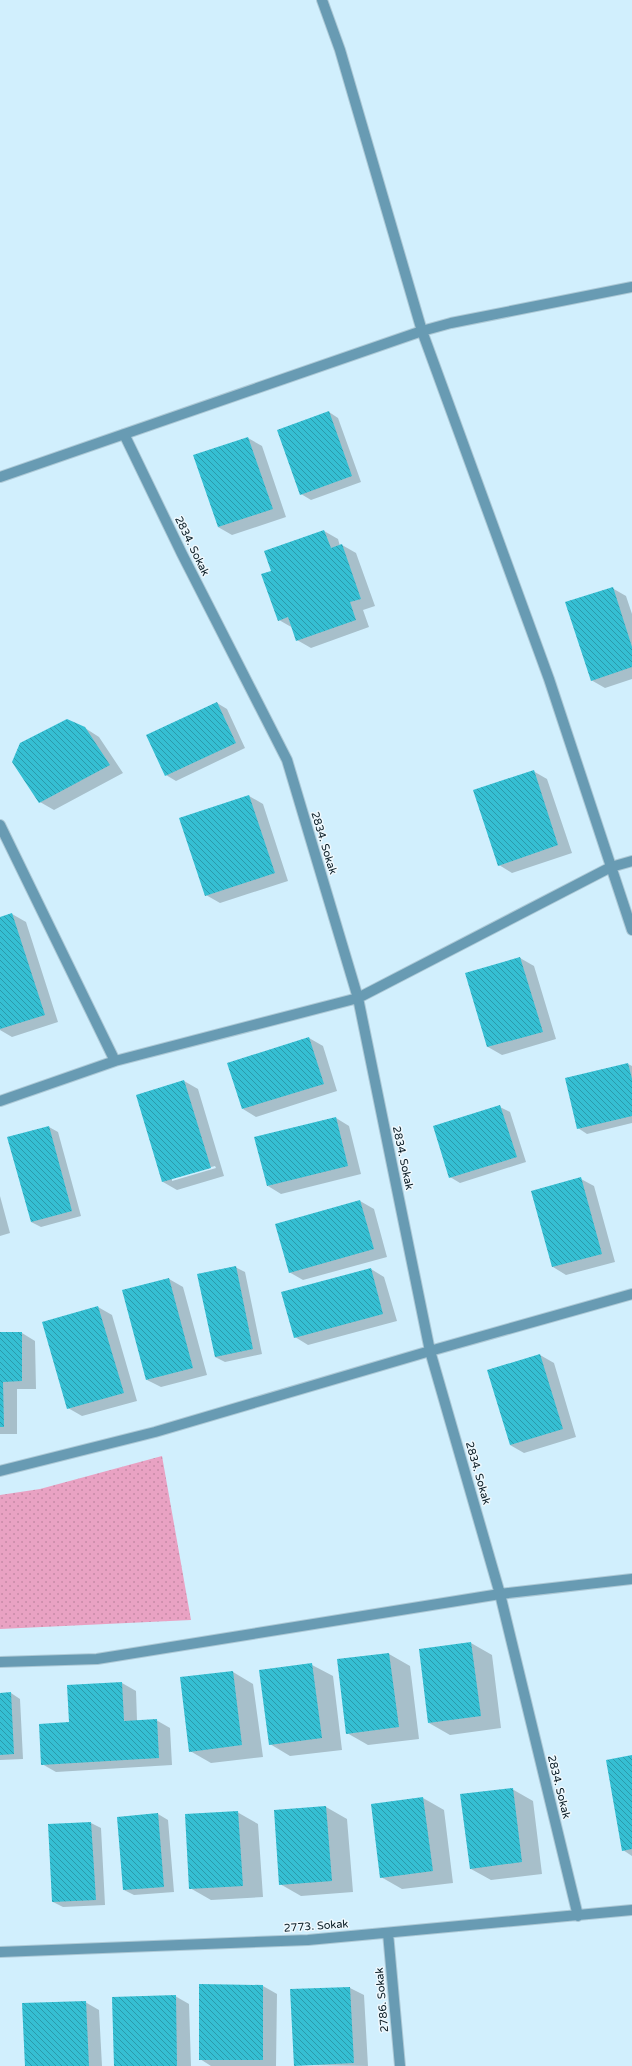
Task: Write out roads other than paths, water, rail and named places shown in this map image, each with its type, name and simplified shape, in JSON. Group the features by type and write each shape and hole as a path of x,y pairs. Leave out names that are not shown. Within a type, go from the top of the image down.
{"street":[{"path":"322,0 340,50 422,330 549,679 632,930"},
{"path":"0,477 422,330 632,287"},
{"name":"2834. Sokak","path":"124,434 182,554 287,760 358,998 430,1351 500,1594 578,1916"},
{"path":"0,825 115,1061"},
{"path":"0,1101 115,1061 358,998 611,867 632,861"},
{"path":"0,1471 155,1432 430,1351 632,1294"},
{"path":"0,1662 97,1659 500,1594 632,1579"},
{"name":"2773. Sokak","path":"0,1952 308,1940 632,1910"},
{"name":"2786. Sokak","path":"388,1933 400,2066"}]}
